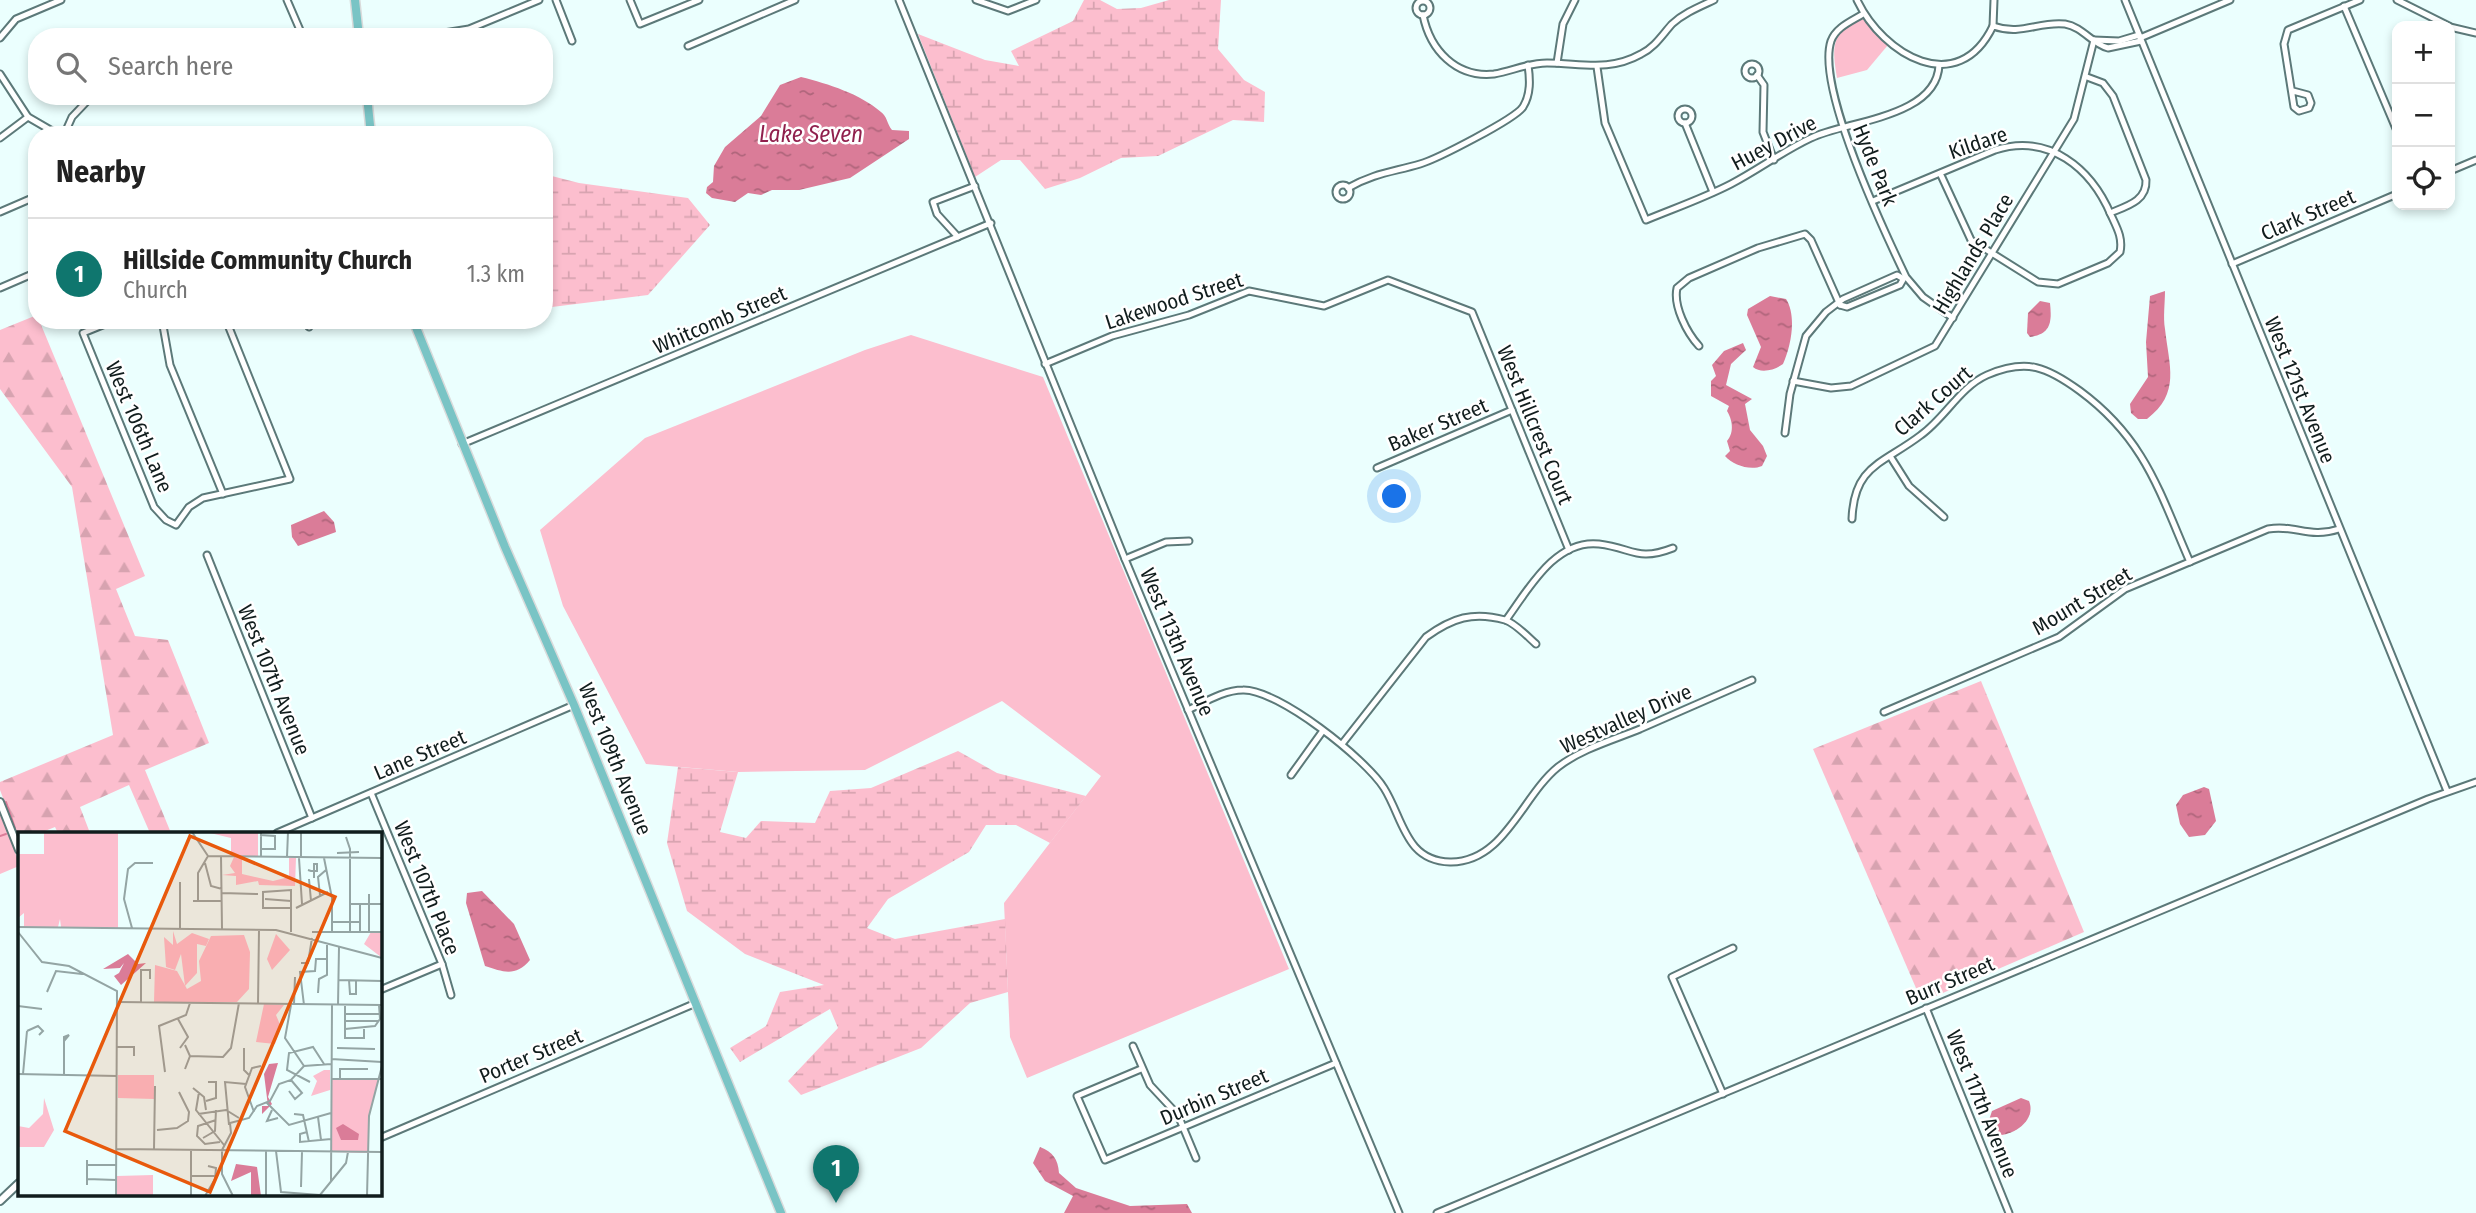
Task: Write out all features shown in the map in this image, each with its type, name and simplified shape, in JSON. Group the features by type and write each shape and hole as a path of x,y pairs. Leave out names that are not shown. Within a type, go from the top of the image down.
{"main road":[{"path":"355,0 358,28"},
{"path":"368,105 370,126"},
{"name":"West 109th Avenue","path":"417,329 462,444 574,705 781,1213"}],"street":[{"path":"0,37 16,19 61,0"},
{"path":"287,0 299,28"},
{"path":"471,28 539,0"},
{"path":"556,0 572,41"},
{"path":"630,0 640,24 699,0"},
{"path":"688,46 795,0"},
{"name":"West 113th Avenue","path":"900,0 1125,559 1398,1213"},
{"path":"980,1 1008,11 1037,0"},
{"path":"1557,63 1559,36 1575,0"},
{"path":"1423,15 1436,49 1451,64 1465,71 1493,74 1528,65 1557,63 1597,67 1642,54 1685,14 1714,0"},
{"path":"1857,0 1863,14 1875,29 1905,53 1920,61 1939,65 1968,58 1983,43 1993,26 1994,0"},
{"name":"West 121st Avenue","path":"2125,0 2447,791"},
{"path":"1993,26 2022,31 2052,24 2068,25 2095,40 2119,41 2140,38 2230,0"},
{"path":"2293,92 2284,44 2286,33 2294,25 2360,0"},
{"path":"2397,0 2437,21"},
{"path":"2344,6 2392,119"},
{"name":"Hyde Park","path":"1863,14 1836,31 1831,42 1829,55 1842,129 1904,278 1923,297 1953,318"},
{"path":"2455,28 2476,33"},
{"name":"Highlands Place","path":"1793,381 1831,388 1870,379 1935,346 2079,107 2095,40"},
{"path":"1349,188 1382,171 1434,159 1501,126 1522,108 1528,94 1528,65"},
{"name":"Huey Drive","path":"1597,67 1605,123 1646,220 1713,192 1809,138 1887,116 1913,103 1931,89 1939,76 1939,65"},
{"path":"0,74 28,117 45,126"},
{"path":"1757,75 1764,85 1763,132 1774,160"},
{"path":"2087,78 2103,83 2113,96 2146,180 2145,191 2138,200 2110,213"},
{"path":"67,126 83,105"},
{"path":"0,138 28,117"},
{"path":"1685,123 1713,192"},
{"name":"Kildare","path":"1873,201 2002,147 2024,145 2054,151 2086,173 2110,213 2121,238 2116,257 2057,284 2038,282 1992,255"},
{"path":"2455,169 2476,160"},
{"path":"1940,173 1967,234 1992,255"},
{"path":"957,237 937,214 933,202 975,186"},
{"name":"Clark Street","path":"2232,264 2392,196"},
{"path":"0,212 28,201"},
{"name":"Whitcomb Street","path":"462,444 991,223"},
{"path":"1699,346 1690,337 1678,304 1677,288 1689,278 1786,238 1805,234 1811,240 1839,305"},
{"path":"0,288 28,276"},
{"path":"1785,433 1793,381 1806,336 1826,312 1839,305 1847,307 1900,285 1904,278"},
{"name":"Lakewood Street","path":"1045,364 1112,336 1189,315 1249,291 1324,306 1388,280 1472,312"},
{"name":"West Hillcrest Court","path":"1472,312 1569,550"},
{"name":"West 106th Lane","path":"93,329 83,333 155,507 166,520 176,524 189,507 203,498 223,494"},
{"path":"164,329 170,365 223,494 290,479 230,329"},
{"name":"Clark Court","path":"1852,519 1856,485 1865,474 1937,423 1970,385 2013,366 2035,366 2054,372 2098,404 2123,428 2151,472 2190,562"},
{"name":"Baker Street","path":"1377,468 1513,410"},
{"path":"1891,456 1909,486 1944,517"},
{"name":"Mount Street","path":"1884,712 2059,638 2076,628 2114,596 2268,529 2278,527 2322,534 2339,528"},
{"path":"1125,559 1166,542 1189,541"},
{"path":"1506,620 1551,561 1569,550 1597,544 1650,557 1673,548"},
{"name":"West 107th Avenue","path":"206,555 312,818"},
{"path":"1342,744 1426,637 1459,617 1480,615 1506,620 1536,644"},
{"name":"Westvalley Drive","path":"1188,710 1219,695 1243,690 1266,694 1287,705 1342,744 1385,789 1404,832 1422,854 1451,862 1471,859 1486,852 1497,842 1545,780 1560,766 1580,754 1752,680"},
{"name":"Lane Street","path":"281,832 574,705"},
{"path":"1291,775 1322,732"},
{"name":"Burr Street","path":"1437,1213 2447,791 2476,782"},
{"name":"West 107th Place","path":"371,793 442,964 451,995"},
{"path":"0,802 18,847"},
{"path":"1723,1094 1672,977 1733,948"},
{"path":"382,989 442,964"},
{"name":"Porter Street","path":"382,1137 696,1003"},
{"name":"West 117th Avenue","path":"1926,1008 2009,1213"},
{"path":"1133,1046 1141,1069 1150,1085 1170,1105 1196,1158"},
{"name":"Durbin Street","path":"1141,1069 1077,1096 1105,1160 1336,1063"},
{"path":"0,1201 18,1184"}],"green space":[{"path":"1084,0 1100,0 1117,9 1141,8 1169,0 1221,0 1218,49 1244,80 1265,92 1264,122 1233,120 1158,156 1121,158 1080,178 1045,189 1020,160 1001,160 975,177 918,34 985,60 1019,66 1011,51 1073,21"},
{"path":"1863,19 1888,45 1867,70 1837,78 1834,49 1839,35 1844,29"},
{"path":"553,176 579,183 688,198 710,225 648,295 553,307"},
{"path":"28,319 28,329 43,329 145,576 116,589 135,636 168,640 209,743 145,770 171,832 150,832 129,785 80,807 90,832 58,832 55,827 42,832 18,832 18,837 0,790 0,782 113,735 72,487 0,389 0,330"},
{"path":"911,335 1043,377 1289,969 1027,1078 1010,1037 1004,903 1101,776 1002,701 865,770 738,772 646,764 563,606 540,530 645,438 865,350"},
{"path":"1981,681 2084,932 1922,1002 1813,749"},
{"path":"958,751 997,773 1086,796 1050,843 1016,825 986,825 969,852 888,899 867,928 895,939 1005,919 1008,992 970,1003 921,1048 801,1095 788,1081 838,1028 830,1009 740,1062 730,1048 766,1026 780,992 824,985 745,954 687,911 667,843 678,767 738,772 720,832 746,838 761,821 815,823 830,791 871,788"},
{"path":"0,814 18,859 18,866 0,874"}],"water":[{"name":"Lake Seven","path":"801,77 833,86 864,100 883,114 892,130 909,131 909,139 850,178 799,190 772,190 761,195 748,193 735,202 712,198 706,193 707,187 713,182 714,166 725,147 761,116 780,85"},
{"path":"2165,291 2164,324 2170,367 2169,389 2158,409 2147,419 2138,419 2131,413 2130,404 2148,377 2146,342 2150,296"},
{"path":"1770,296 1786,299 1791,314 1792,331 1783,364 1764,371 1753,367 1761,347 1747,315 1748,309"},
{"path":"2040,301 2050,303 2049,326 2042,333 2030,337 2027,333 2028,313"},
{"path":"1743,343 1746,350 1731,364 1726,385 1752,399 1745,404 1750,430 1763,446 1767,456 1762,466 1752,468 1732,462 1725,456 1730,451 1727,441 1732,430 1727,411 1729,406 1711,396 1711,381 1716,376 1712,365 1724,351"},
{"path":"324,511 334,522 336,532 298,546 292,537 291,525"},
{"path":"2204,787 2209,789 2216,821 2205,835 2189,837 2180,824 2176,805 2183,795"},
{"path":"482,891 514,924 530,960 520,969 509,972 485,966 466,903 467,893"},
{"path":"2021,1098 2029,1101 2031,1109 2025,1123 2012,1132 1990,1134 1987,1126 1992,1111"},
{"path":"1040,1147 1051,1154 1056,1160 1059,1173 1076,1188 1130,1206 1187,1204 1192,1213 1064,1213 1073,1196 1045,1181 1033,1163"}],"waterway":[{"path":"6,802 15,828"},
{"path":"0,836 6,834"}],"place":[{"name":"Hillside Community Church","path":"836,1203"}]}
